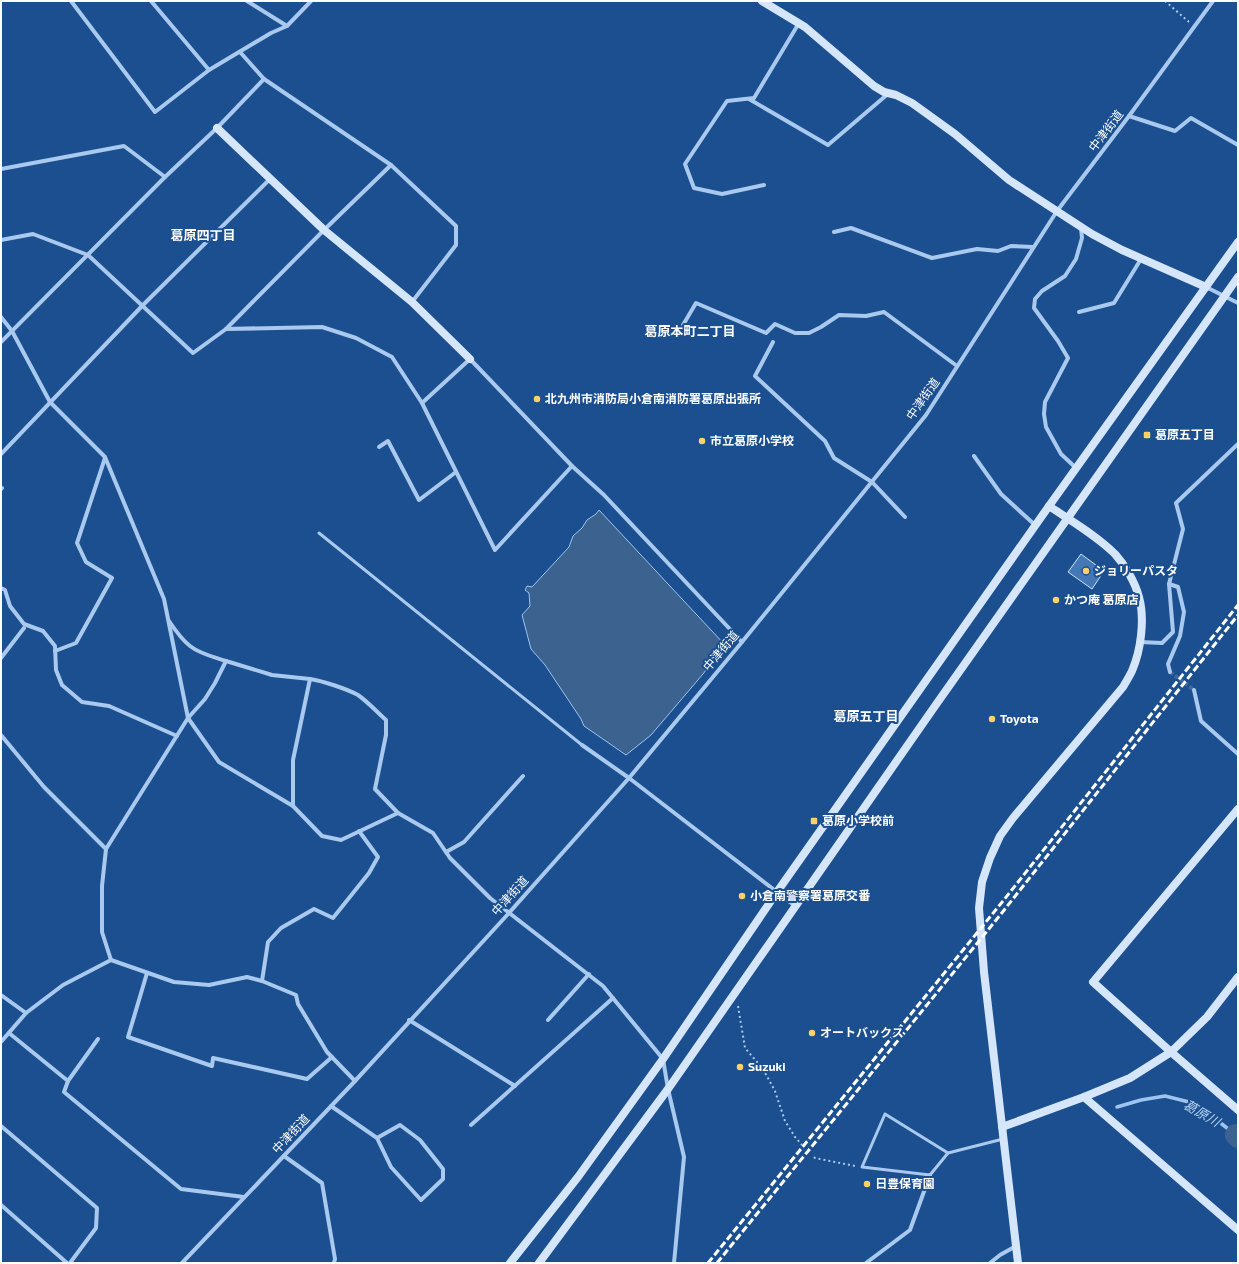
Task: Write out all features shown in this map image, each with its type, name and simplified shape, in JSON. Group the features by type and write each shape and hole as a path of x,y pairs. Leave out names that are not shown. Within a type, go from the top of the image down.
{"street":[{"path":"71,1 155,112 209,70 271,33 287,26 311,1"},
{"path":"151,1 209,70"},
{"path":"247,1 287,26"},
{"path":"762,1 805,27 874,86 884,92 912,103 955,134 1010,180 1081,227 1122,250 1206,287 1238,303"},
{"name":"中津街道","path":"182,1263 355,1081 409,1020 509,913 629,778 742,642 926,415 1057,211 1213,1"},
{"path":"764,185 722,194 694,188 684,164 727,101 754,98 799,23"},
{"path":"240,52 264,79 391,165 456,226 456,245 412,302"},
{"path":"1,342 264,79"},
{"path":"749,98 828,145 889,93"},
{"path":"1129,116 1175,131 1192,118 1238,145"},
{"path":"216,128 324,230 412,302 470,359 572,466 604,495 742,642"},
{"path":"1,169 124,146 165,177"},
{"path":"1,240 33,234 88,255 193,353 226,329 391,165"},
{"path":"1,454 143,305 270,179"},
{"path":"1076,468 1061,454 1046,426 1044,414 1045,402 1068,358 1058,341 1034,308 1035,299 1042,291 1065,276 1076,259 1082,238 1081,227"},
{"path":"834,232 851,228 891,244 914,250 932,258 977,248 998,251 1011,246 1033,247"},
{"path":"510,1263 578,1177 663,1059 777,892 1035,525 1238,242"},
{"path":"1079,312 1114,303 1142,258"},
{"path":"539,1263 668,1088 1067,518 1238,277"},
{"path":"683,325 696,303 766,333 776,324 795,333 809,333 821,328 839,314 866,316 884,312 957,366"},
{"path":"1,317 12,332 50,402 106,458 164,599 188,718 219,762 293,806 322,836 341,840 398,813"},
{"path":"226,329 322,327 356,338 392,357 422,403 495,550 572,466"},
{"path":"773,342 755,376 825,441 834,458 872,482 905,517"},
{"path":"422,403 470,359"},
{"path":"379,447 388,441 419,500 456,472"},
{"path":"1140,642 1162,643 1173,632 1169,584 1183,529 1176,503 1238,444"},
{"path":"974,456 1001,494 1035,525"},
{"path":"55,651 76,643 112,578 86,562 77,543 106,458"},
{"path":"1018,1263 984,972 979,908 982,882 990,858 1000,836 1013,818 1123,687 1132,671 1140,642 1142,619 1139,596 1130,574 1115,555 1092,534 1049,506"},
{"path":"1169,584 1178,587 1184,612 1180,636 1168,664 1170,672"},
{"path":"1,588 5,590 10,606 24,624 43,631 55,646 56,670 62,685 82,702 109,706 177,736"},
{"path":"168,619 180,636 191,647 204,653 272,675 322,680 357,695 373,708 386,720 386,735 374,789 398,813 433,833 450,858 490,898 603,986 663,1059 684,1157 674,1263"},
{"path":"1,658 24,628"},
{"path":"111,960 102,932 102,886 106,849 188,718 205,698 215,683 226,661"},
{"path":"293,806 293,760 310,679"},
{"path":"1194,690 1201,721 1238,754"},
{"path":"1,736 44,787 106,849"},
{"path":"582,745 629,778 795,906"},
{"path":"446,852 464,842 523,776"},
{"path":"1238,809 1093,982 1238,1110"},
{"path":"262,981 268,942 281,928 314,910 333,918 369,873 378,857 359,831"},
{"path":"1,1042 26,1013 63,985 111,960 174,982 209,985 247,977 262,981 296,995 298,1004 327,1052 355,1081"},
{"path":"147,973 128,1037 212,1066 213,1058 307,1079 332,1057"},
{"path":"548,1020 588,974"},
{"path":"1002,1127 1084,1097 1130,1078 1171,1052 1207,1017 1238,977"},
{"path":"1,995 26,1013"},
{"path":"471,1125 614,998"},
{"path":"409,1020 515,1086"},
{"path":"9,1033 68,1081"},
{"path":"98,1039 68,1081 64,1092 181,1189 244,1197"},
{"path":"1084,1097 1238,1230"},
{"path":"331,1106 377,1138 391,1167 421,1200 443,1179 443,1169 420,1140 400,1125 377,1138"},
{"path":"1,1126 97,1208 96,1228 68,1263 1,1205"},
{"path":"284,1156 322,1183 335,1259 334,1263"},
{"path":"866,1263 910,1230 930,1175"},
{"path":"990,1263 1000,1255 1016,1246"}],"lane":[{"path":"319,533 582,745"},
{"path":"948,1153 885,1114 862,1167 930,1175 948,1153 1004,1138"}],"path":[{"path":"1165,1 1194,27"},
{"path":"736,991 745,1048 763,1069 775,1091 785,1121 802,1145"},
{"path":"814,1157 862,1167"}],"water":[{"path":"599,510 725,645 703,674 651,735 626,755 584,726 581,719 545,665 531,649 522,615 530,606 529,593 525,590 527,586 532,587 569,547 573,536 582,528 587,520"}],"building":[{"name":"ジョリーパスタ","path":"1081,554 1104,571 1092,589 1068,572"}],"waterway":[{"name":"葛原川","path":"1117,1107 1141,1100 1165,1096 1189,1102 1209,1114 1236,1135"}],"tunnel":[{"path":"1170,672 1194,690"}],"railway":[{"path":"708,1263 1003,901 1238,605"},
{"path":"717,1263 1001,914 1238,615"}],"place":[{"name":"北九州市消防局小倉南消防署葛原出張所","path":"537,399"},
{"name":"葛原五丁目","path":"1147,435"},
{"name":"市立葛原小学校","path":"702,441"},
{"name":"ジョリーパスタ","path":"1086,571"},
{"name":"かつ庵 葛原店","path":"1056,600"},
{"name":"Toyota","path":"992,719"},
{"name":"葛原小学校前","path":"814,821"},
{"name":"小倉南警察署葛原交番","path":"742,896"},
{"name":"オートバックス","path":"812,1033"},
{"name":"Suzuki","path":"740,1067"},
{"name":"日豊保育園","path":"867,1184"}],"district":[{"name":"葛原四丁目","path":"203,235"},
{"name":"葛原本町二丁目","path":"690,331"},
{"name":"葛原五丁目","path":"866,716"}]}
